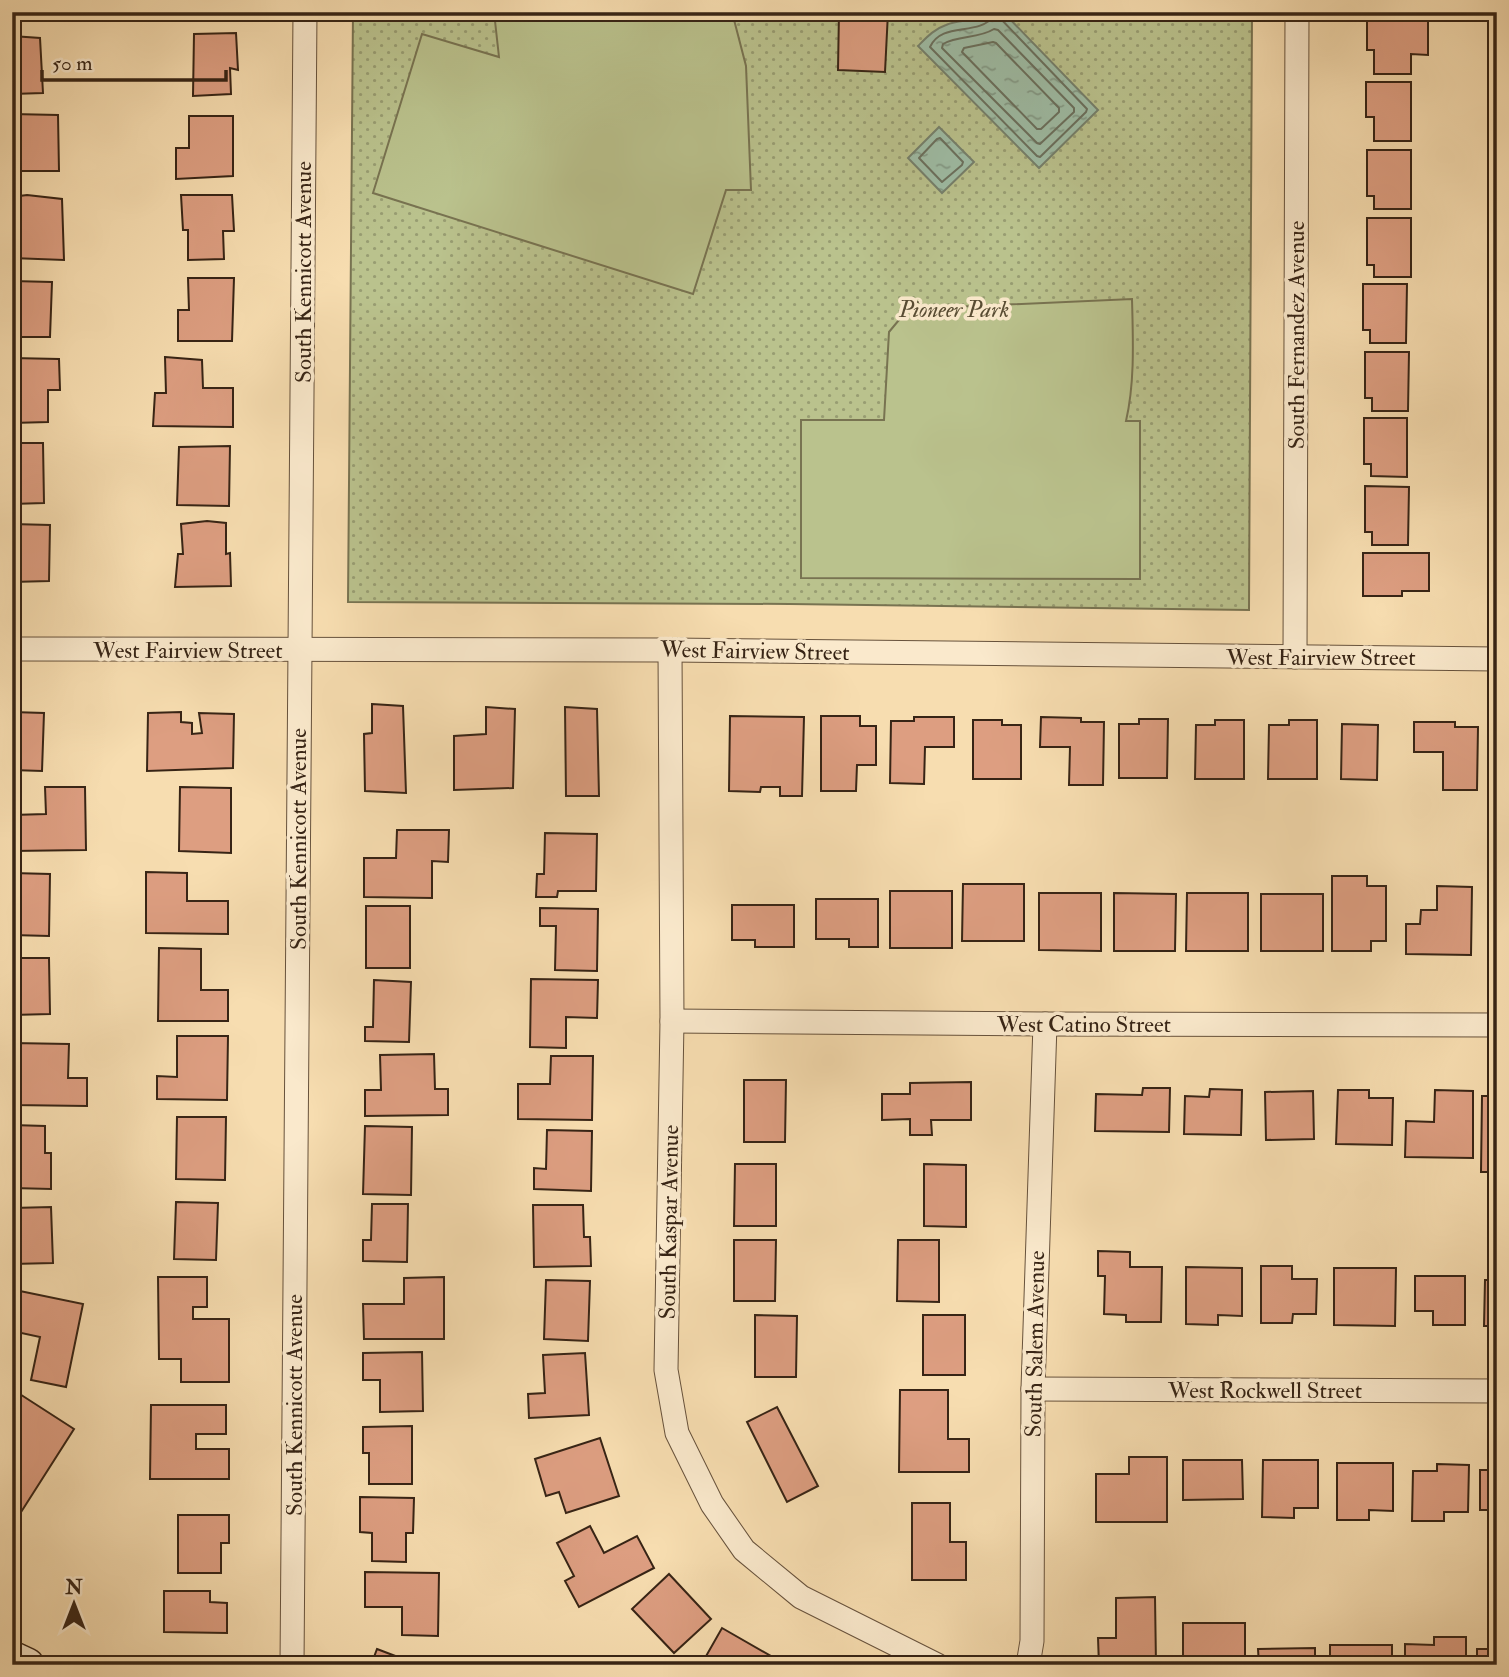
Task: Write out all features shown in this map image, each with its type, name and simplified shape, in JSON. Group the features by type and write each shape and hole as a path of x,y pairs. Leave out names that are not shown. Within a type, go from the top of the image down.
{"main road":[{"path":"12,1658 27,1665"}],"street":[{"name":"South Kennicott Avenue","path":"292,1665 305,12"},
{"name":"South Fernandez Avenue","path":"1295,657 1297,12"},
{"name":"West Fairview Street","path":"12,649 670,650 1497,659"},
{"name":"South Kaspar Avenue","path":"670,650 672,1021 666,1370 677,1433 712,1504 744,1550 800,1597 937,1665"},
{"name":"West Catino Street","path":"672,1021 1497,1025"},
{"name":"South Salem Avenue","path":"1028,1665 1032,1641 1033,1389 1045,1024"},
{"name":"West Rockwell Street","path":"1033,1389 1497,1391"}],"green space":[{"name":"Pioneer Park","path":"353,12 1252,12 1249,610 348,602"},
{"path":"494,12 732,12 746,66 751,190 726,190 693,294 373,193 422,34 499,57"},
{"path":"1132,299 1132,376 1126,421 1140,421 1140,579 801,578 801,420 884,420 889,332 908,309"}],"water":[{"path":"990,12 1003,12 1098,110 1039,168 918,46 942,27 978,18"},
{"path":"939,127 974,162 942,193 908,158"}],"building":[{"path":"192,12 229,12 229,18 191,19"},
{"path":"839,12 888,12 885,72 838,70"},
{"path":"1367,14 1428,15 1428,55 1411,54 1411,74 1374,74 1374,50 1367,50"},
{"path":"236,33 238,70 230,68 231,94 193,96 194,34"},
{"path":"12,36 40,38 43,93 12,94"},
{"path":"1366,82 1411,82 1411,141 1374,141 1374,117 1366,117"},
{"path":"12,114 58,115 59,171 12,171"},
{"path":"189,116 233,116 233,176 176,179 176,148 189,148"},
{"path":"1367,150 1411,150 1411,209 1374,209 1374,196 1367,196"},
{"path":"27,195 62,199 64,260 12,258 12,197"},
{"path":"181,195 232,195 234,231 223,231 224,259 188,260 188,230 183,230"},
{"path":"1367,218 1411,218 1411,277 1374,277 1374,265 1367,265"},
{"path":"188,278 234,278 232,341 178,341 178,310 189,310"},
{"path":"12,281 52,282 50,337 12,337"},
{"path":"1363,284 1407,284 1406,343 1370,343 1370,330 1363,330"},
{"path":"1365,352 1409,352 1408,411 1372,411 1372,398 1365,398"},
{"path":"165,357 202,360 203,388 233,388 233,427 153,426 155,393 166,393"},
{"path":"12,358 59,359 60,390 48,390 48,422 12,423"},
{"path":"1364,418 1407,418 1407,477 1371,476 1371,464 1364,464"},
{"path":"12,443 43,443 44,503 12,504"},
{"path":"230,446 229,506 177,505 179,447"},
{"path":"1365,486 1409,487 1408,545 1372,545 1372,532 1365,532"},
{"path":"207,521 226,523 226,554 230,553 231,586 175,587 178,554 183,554 181,524"},
{"path":"12,524 50,525 49,581 12,582"},
{"path":"1363,553 1429,553 1429,591 1402,591 1402,596 1363,596"},
{"path":"372,704 403,706 406,793 365,791 364,734 372,733"},
{"path":"486,707 515,709 513,788 454,790 454,736 486,734"},
{"path":"565,707 597,709 599,796 566,796"},
{"path":"12,712 44,713 42,771 12,770"},
{"path":"181,712 181,722 192,723 192,734 202,733 199,713 234,714 233,768 147,771 148,713"},
{"path":"730,716 804,717 802,796 780,796 780,787 761,787 760,792 729,791"},
{"path":"821,716 860,716 860,726 876,726 876,765 857,765 856,791 821,791"},
{"path":"914,717 954,717 954,747 925,747 924,784 890,783 891,721 914,721"},
{"path":"1041,717 1081,718 1081,722 1104,722 1103,785 1069,785 1070,747 1040,747"},
{"path":"1139,719 1168,719 1167,778 1119,778 1119,724 1139,724"},
{"path":"973,720 1002,720 1002,725 1021,725 1021,779 973,779"},
{"path":"1215,720 1244,720 1244,779 1195,779 1196,725 1215,725"},
{"path":"1289,720 1317,720 1317,779 1268,779 1269,725 1289,725"},
{"path":"1414,722 1455,722 1455,727 1478,727 1477,790 1443,790 1443,752 1414,752"},
{"path":"1342,724 1378,725 1377,780 1341,779"},
{"path":"1491,727 1497,727 1497,783 1491,783"},
{"path":"45,787 85,787 86,850 12,851 12,815 46,814"},
{"path":"180,787 231,788 231,853 179,851"},
{"path":"397,830 449,830 448,862 432,861 432,898 364,897 364,858 396,858"},
{"path":"545,833 597,834 596,891 558,891 557,897 536,897 537,874 544,874"},
{"path":"146,872 187,873 187,901 228,901 228,934 146,933"},
{"path":"12,873 50,874 49,936 12,935"},
{"path":"1332,876 1367,876 1367,886 1386,886 1386,941 1371,941 1371,951 1332,951"},
{"path":"963,884 1024,884 1024,941 962,941"},
{"path":"1437,886 1472,887 1471,955 1406,954 1406,924 1420,924 1421,910 1437,910"},
{"path":"890,891 952,891 952,948 890,948"},
{"path":"1039,893 1101,893 1101,951 1039,950"},
{"path":"1114,893 1176,894 1175,951 1114,951"},
{"path":"1187,893 1248,893 1248,951 1186,951"},
{"path":"1261,894 1323,894 1323,951 1261,951"},
{"path":"816,899 878,899 878,947 849,947 849,939 816,939"},
{"path":"732,905 794,905 794,947 755,947 755,940 732,940"},
{"path":"1488,905 1497,905 1497,945 1488,945"},
{"path":"366,906 410,906 410,968 366,968"},
{"path":"540,908 598,909 597,971 555,970 556,926 540,926"},
{"path":"159,948 201,949 201,990 228,990 228,1021 158,1021"},
{"path":"12,958 49,958 50,1014 12,1015"},
{"path":"531,979 598,980 597,1018 566,1017 566,1048 530,1047"},
{"path":"374,980 411,982 409,1042 365,1041 365,1027 373,1027"},
{"path":"177,1036 228,1036 227,1100 157,1099 157,1076 177,1077"},
{"path":"12,1043 69,1044 68,1078 87,1078 87,1106 12,1105"},
{"path":"434,1054 435,1089 448,1089 448,1115 365,1116 365,1090 381,1090 380,1055"},
{"path":"551,1056 593,1056 592,1120 518,1119 518,1084 550,1084"},
{"path":"744,1080 786,1080 785,1142 744,1142"},
{"path":"971,1082 971,1120 931,1120 932,1135 910,1135 910,1119 882,1120 882,1094 910,1094 910,1083"},
{"path":"1143,1088 1170,1088 1169,1132 1095,1131 1096,1094 1142,1095"},
{"path":"1210,1089 1242,1090 1241,1135 1184,1134 1185,1096 1209,1097"},
{"path":"1338,1090 1369,1090 1369,1098 1393,1098 1392,1145 1336,1144"},
{"path":"1435,1090 1473,1091 1473,1158 1405,1157 1406,1121 1434,1122"},
{"path":"1313,1091 1314,1139 1266,1140 1265,1092"},
{"path":"1482,1096 1497,1096 1497,1172 1481,1172"},
{"path":"177,1117 226,1117 225,1180 176,1179"},
{"path":"12,1125 45,1126 45,1153 51,1153 51,1189 12,1188"},
{"path":"365,1126 412,1127 411,1195 363,1194"},
{"path":"547,1130 592,1131 591,1191 534,1189 534,1168 546,1169"},
{"path":"735,1164 776,1164 776,1226 734,1226"},
{"path":"924,1164 966,1165 966,1227 924,1226"},
{"path":"176,1202 218,1203 216,1260 174,1259"},
{"path":"372,1204 408,1204 407,1262 363,1261 363,1240 371,1240"},
{"path":"533,1205 583,1205 584,1237 590,1237 591,1266 534,1267"},
{"path":"51,1207 53,1263 12,1264 12,1208"},
{"path":"734,1240 776,1240 775,1301 734,1301"},
{"path":"898,1240 939,1240 939,1302 897,1301"},
{"path":"1098,1251 1130,1252 1130,1267 1162,1267 1161,1322 1126,1322 1126,1315 1104,1314 1105,1276 1098,1276"},
{"path":"1261,1266 1292,1266 1292,1279 1317,1279 1316,1314 1293,1314 1292,1323 1261,1323"},
{"path":"1186,1267 1242,1268 1242,1316 1218,1315 1218,1325 1186,1324"},
{"path":"1334,1268 1396,1268 1395,1326 1334,1325"},
{"path":"1415,1276 1465,1276 1465,1325 1433,1325 1433,1311 1415,1311"},
{"path":"158,1277 207,1277 207,1307 193,1307 193,1319 229,1319 229,1382 181,1382 181,1359 159,1359"},
{"path":"444,1277 444,1339 364,1339 363,1304 404,1304 404,1278"},
{"path":"546,1280 590,1281 588,1341 544,1339"},
{"path":"1485,1280 1497,1280 1497,1326 1484,1326"},
{"path":"15,1290 83,1304 66,1387 31,1380 40,1337 12,1331 12,1301"},
{"path":"755,1315 797,1316 796,1377 755,1377"},
{"path":"923,1315 965,1315 965,1375 923,1375"},
{"path":"422,1352 423,1411 380,1412 380,1380 363,1380 363,1353"},
{"path":"585,1353 589,1415 529,1418 528,1394 545,1393 543,1355"},
{"path":"12,1389 74,1429 16,1520 12,1518"},
{"path":"900,1390 948,1390 948,1439 969,1439 969,1472 899,1472"},
{"path":"151,1405 226,1405 226,1434 196,1434 196,1449 229,1449 229,1479 150,1479"},
{"path":"777,1407 818,1486 787,1502 747,1422"},
{"path":"412,1426 412,1484 369,1484 369,1453 363,1453 363,1427"},
{"path":"600,1438 619,1496 566,1513 559,1492 546,1496 535,1459"},
{"path":"1129,1457 1167,1457 1167,1522 1096,1522 1096,1474 1129,1474"},
{"path":"1183,1460 1242,1460 1243,1499 1183,1500"},
{"path":"1263,1460 1318,1460 1318,1508 1294,1508 1294,1518 1262,1517"},
{"path":"1337,1463 1393,1463 1393,1511 1369,1510 1369,1520 1337,1520"},
{"path":"1437,1464 1469,1465 1468,1512 1444,1512 1444,1521 1412,1521 1413,1471 1437,1471"},
{"path":"1480,1470 1497,1470 1497,1510 1480,1510"},
{"path":"360,1497 414,1498 413,1533 406,1533 406,1562 372,1561 372,1533 360,1532"},
{"path":"912,1503 950,1503 950,1542 966,1542 966,1580 912,1580"},
{"path":"178,1515 229,1515 229,1543 221,1543 221,1573 178,1573"},
{"path":"590,1526 604,1553 637,1536 654,1568 579,1607 565,1581 574,1576 557,1543"},
{"path":"365,1572 439,1573 438,1636 402,1635 402,1607 365,1607"},
{"path":"669,1574 711,1619 674,1653 632,1609"},
{"path":"164,1591 210,1591 210,1602 227,1603 227,1633 164,1632"},
{"path":"1155,1597 1156,1665 1099,1665 1098,1638 1116,1638 1116,1598"},
{"path":"1183,1623 1245,1623 1245,1665 1183,1665"},
{"path":"722,1628 776,1659 773,1665 701,1665"},
{"path":"1434,1637 1466,1637 1466,1665 1405,1665 1405,1644 1434,1645"},
{"path":"1330,1645 1392,1645 1392,1665 1330,1665"},
{"path":"1315,1648 1315,1665 1259,1665 1258,1649"},
{"path":"377,1649 419,1665 371,1665"},
{"path":"1477,1649 1497,1649 1497,1665 1477,1665"}]}
